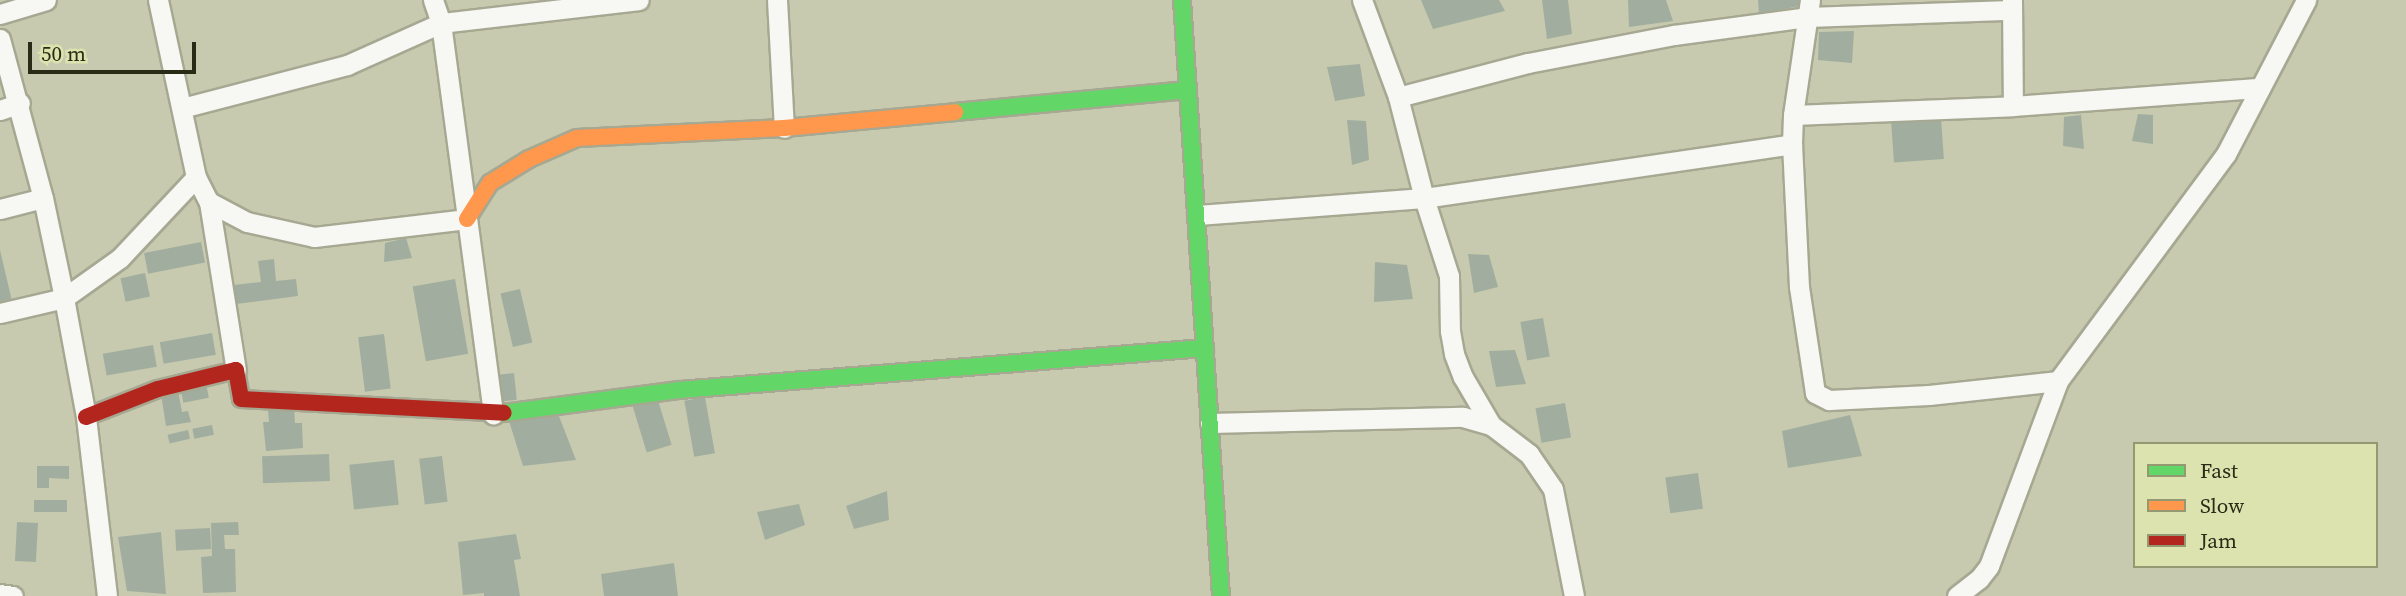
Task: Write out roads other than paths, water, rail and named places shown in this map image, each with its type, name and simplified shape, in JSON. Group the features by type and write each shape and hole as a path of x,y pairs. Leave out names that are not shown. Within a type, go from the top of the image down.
{"street":[{"path":"0,14 46,0"},
{"path":"158,0 196,177 209,202 241,398 494,415 679,390 1205,348"},
{"path":"433,0 440,23 494,415"},
{"path":"183,108 346,65 440,23 639,0"},
{"path":"777,0 784,128"},
{"path":"1182,0 1221,596"},
{"path":"1362,0 1398,97 1424,198 1449,276 1450,331 1462,377 1491,425 1529,454 1553,489 1574,596"},
{"path":"1956,596 1979,579 1989,566 2058,382 2225,154 2306,0"},
{"path":"1398,97 1528,62 1808,8 2011,5 2013,106"},
{"path":"1808,8 1793,115 1793,144 1799,287 1818,397 1829,400 1929,395 2058,382"},
{"path":"0,39 20,103 64,298 86,416 107,596"},
{"path":"1793,115 2013,106 2260,88"},
{"path":"467,219 490,183 529,159 577,138 784,128 1188,89"},
{"path":"0,110 20,103"},
{"path":"1196,215 1424,198 1793,144"},
{"path":"0,313 64,298 120,258 196,177"},
{"path":"0,209 43,198"},
{"path":"209,202 247,222 314,237 467,219"},
{"path":"86,416 158,388 236,370"},
{"path":"1210,423 1462,417 1491,425"},
{"path":"0,594 13,596"}]}
